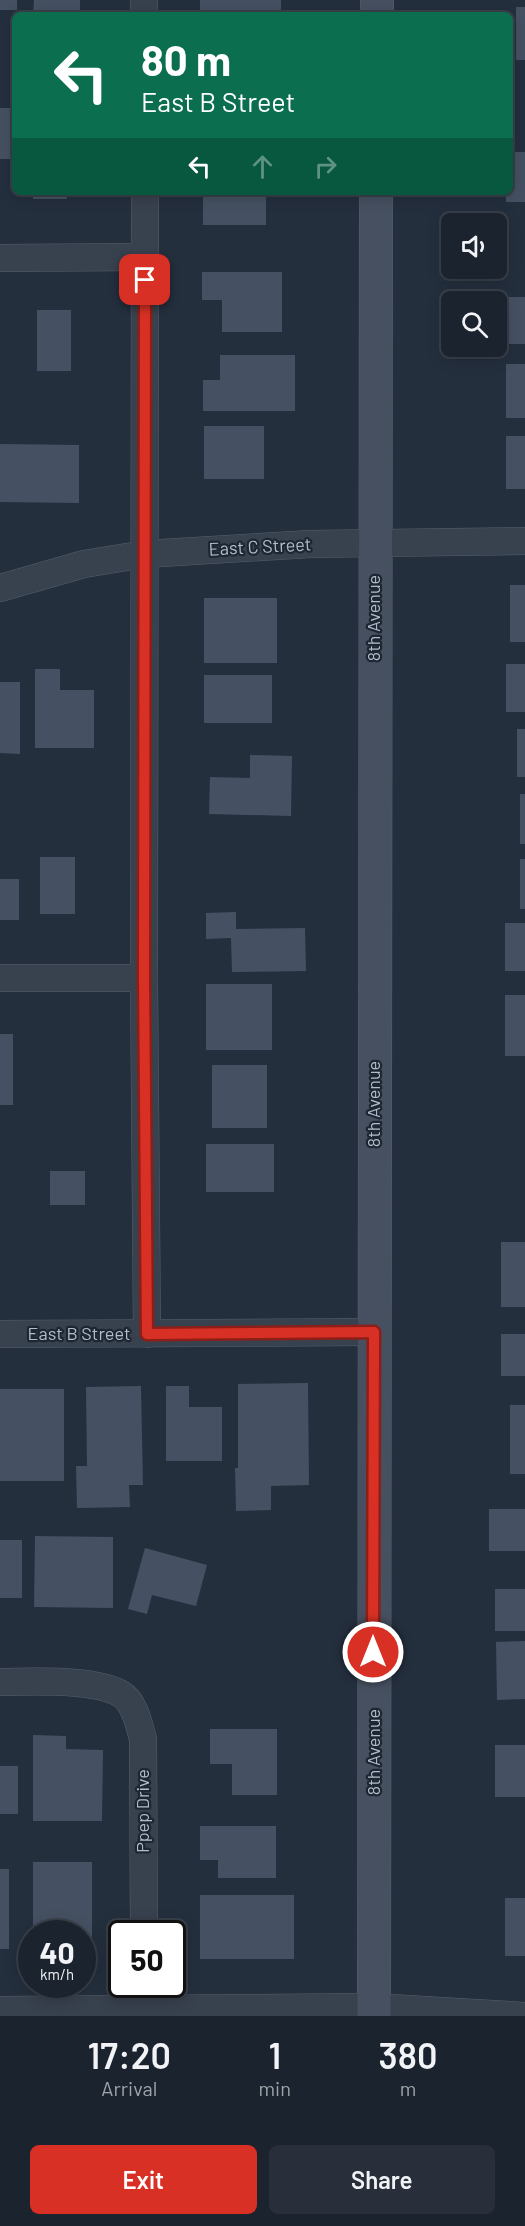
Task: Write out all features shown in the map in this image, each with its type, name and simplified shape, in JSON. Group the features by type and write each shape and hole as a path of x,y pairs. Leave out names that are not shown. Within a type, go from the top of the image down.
{"main road":[{"name":"8th Avenue","path":"374,2011 376,195"}],"street":[{"path":"145,195 144,978 147,1334"},
{"path":"0,258 145,257"},
{"name":"East C Street","path":"0,588 84,564 145,554 258,546 525,541"},
{"path":"0,978 144,978"},
{"name":"East B Street","path":"0,1334 374,1332"},
{"name":"Ppep Drive","path":"0,1682 55,1682 94,1686 122,1694 137,1715 143,1739 144,1920"},
{"path":"0,2010 144,2003 525,2016"}],"building":[{"path":"0,0 17,0 17,10 0,10"},
{"path":"34,0 80,0 80,12 33,12"},
{"path":"200,0 281,0 281,12 200,12"},
{"path":"516,7 525,7 525,60 516,60"},
{"path":"0,108 12,108 12,159 0,159"},
{"path":"513,152 525,152 525,202 506,202 506,195 513,195"},
{"path":"33,195 66,195 67,199 33,199"},
{"path":"203,195 266,195 266,225 203,225"},
{"path":"202,272 282,272 282,332 222,332 222,300 202,300"},
{"path":"508,297 525,297 525,344 508,344"},
{"path":"37,310 71,310 71,371 37,371"},
{"path":"220,355 295,355 295,411 203,411 203,380 220,380"},
{"path":"506,364 525,364 525,418 506,418"},
{"path":"204,426 264,426 264,479 204,479"},
{"path":"506,436 525,436 525,489 506,489"},
{"path":"0,444 79,445 79,503 0,502"},
{"path":"510,585 525,585 525,642 510,642"},
{"path":"204,598 277,598 277,663 204,663"},
{"path":"506,664 525,664 525,712 506,712"},
{"path":"35,669 60,669 60,690 94,690 94,748 35,748"},
{"path":"204,675 272,675 272,723 204,723"},
{"path":"0,682 20,682 20,754 0,753"},
{"path":"517,729 525,729 525,777 517,777"},
{"path":"250,755 292,756 291,816 209,814 210,777 250,778"},
{"path":"520,794 525,794 525,844 520,844"},
{"path":"40,857 75,857 75,914 40,914"},
{"path":"520,859 525,859 525,909 520,909"},
{"path":"0,879 19,879 19,920 0,920"},
{"path":"236,912 236,929 305,928 306,971 232,972 231,938 206,939 206,913"},
{"path":"505,923 525,923 525,971 505,971"},
{"path":"206,984 272,984 272,1050 206,1050"},
{"path":"505,995 525,995 525,1056 505,1056"},
{"path":"0,1034 13,1034 13,1105 0,1105"},
{"path":"212,1065 267,1065 267,1128 212,1128"},
{"path":"206,1144 274,1144 274,1192 206,1192"},
{"path":"50,1171 85,1171 85,1205 50,1205"},
{"path":"501,1242 525,1242 525,1307 501,1307"},
{"path":"501,1334 525,1334 525,1376 501,1376"},
{"path":"308,1383 309,1485 271,1486 271,1510 236,1511 238,1384"},
{"path":"141,1386 143,1485 129,1485 130,1507 77,1508 76,1466 87,1466 86,1387"},
{"path":"166,1386 189,1386 189,1407 222,1407 222,1461 166,1461"},
{"path":"0,1389 64,1389 64,1481 0,1481"},
{"path":"510,1405 525,1405 525,1474 510,1474"},
{"path":"489,1509 525,1509 525,1551 489,1551"},
{"path":"35,1536 113,1537 113,1608 34,1607"},
{"path":"0,1540 22,1540 22,1598 0,1598"},
{"path":"145,1548 207,1565 196,1606 152,1595 147,1614 128,1609"},
{"path":"495,1589 525,1589 525,1631 495,1631"},
{"path":"525,1641 525,1699 497,1700 496,1642"},
{"path":"210,1729 277,1729 277,1795 232,1795 232,1764 210,1764"},
{"path":"33,1735 66,1736 66,1749 103,1750 102,1821 33,1821"},
{"path":"495,1745 525,1745 525,1797 495,1797"},
{"path":"0,1766 18,1766 18,1814 0,1814"},
{"path":"200,1826 276,1826 276,1878 218,1878 218,1860 200,1860"},
{"path":"33,1862 92,1862 92,1920 33,1920"},
{"path":"0,1869 9,1869 9,1949 0,1949"},
{"path":"200,1895 294,1895 294,1959 200,1959"},
{"path":"505,1898 525,1898 525,1956 505,1956"}],"route":[{"path":"145,280 144,978 147,1334 374,1332 373,1652"}]}
